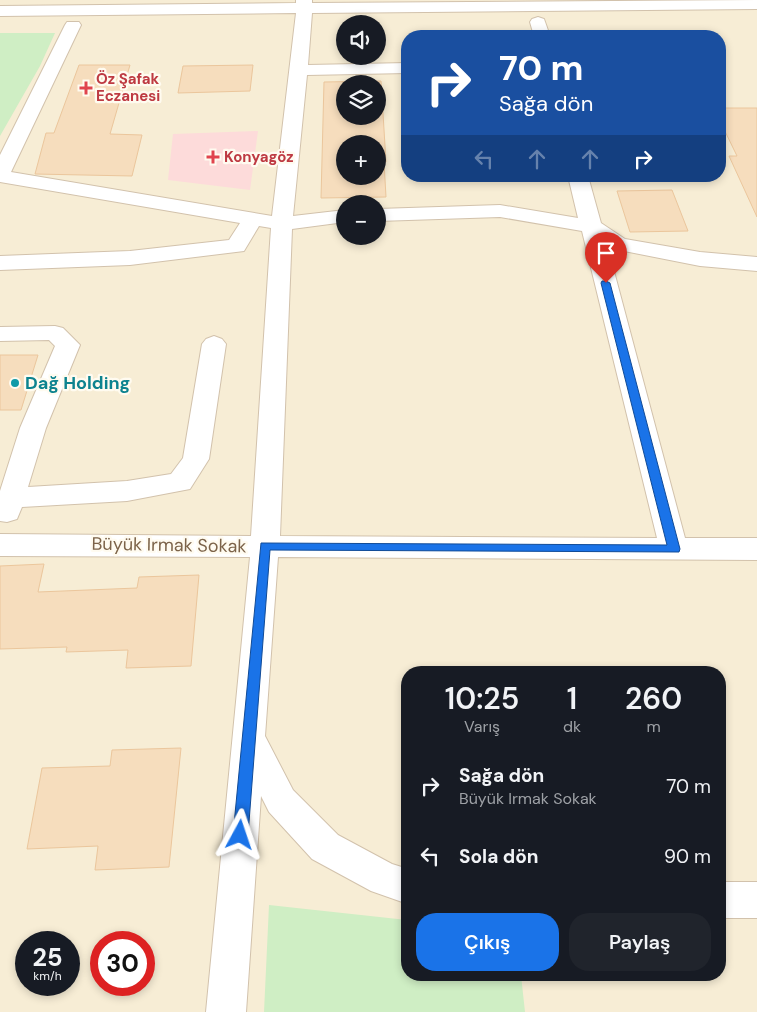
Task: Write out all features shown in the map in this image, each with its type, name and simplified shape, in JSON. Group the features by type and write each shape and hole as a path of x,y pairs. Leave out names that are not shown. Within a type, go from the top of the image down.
{"street":[{"path":"0,11 304,10 537,16 757,4"},
{"path":"304,10 421,23"},
{"path":"226,1012 265,546 282,224 304,10"},
{"path":"0,25 78,12"},
{"path":"78,12 0,176 282,224 336,217"},
{"path":"519,22 537,16 558,22"},
{"path":"299,70 401,68"},
{"path":"580,182 674,549"},
{"path":"386,214 500,211 591,226 620,244 700,259 757,264"},
{"path":"0,263 130,258 236,246 253,219"},
{"path":"0,334 55,333 68,345 32,428 6,505 127,491 180,482 196,459 214,344"},
{"name":"Büyük Irmak Sokak","path":"0,545 757,549"},
{"path":"249,736 281,801 324,847 384,879 401,885"},
{"path":"726,900 757,900"}],"shaded area":[{"path":"0,0 757,0 757,1012 0,1012"},
{"name":"Konyagöz","path":"258,131 250,190 168,180 173,134"}],"green space":[{"path":"0,33 55,33 40,66 0,136"},
{"path":"269,905 401,919 401,981 522,981 525,1012 264,1012"}],"building":[{"path":"79,65 130,65 110,134 142,135 132,176 35,174 46,133 54,133"},
{"path":"253,65 250,91 178,93 183,66"},
{"path":"324,82 336,82 336,125 384,125 384,135 336,135 336,185 385,185 386,195 336,195 336,198 321,198"},
{"path":"726,108 757,108 757,217 729,156 737,156 726,133"},
{"path":"672,190 688,231 630,232 617,191"},
{"name":"Dağ Holding","path":"0,355 38,355 21,410 0,410"},
{"path":"44,564 38,592 137,588 139,577 199,575 191,666 126,668 128,650 66,652 67,647 0,649 0,566"},
{"path":"181,748 169,867 95,870 98,846 27,849 42,768 110,766 112,750"}],"place":[{"name":"Öz Şafak Eczanesi","path":"86,88"},
{"name":"Konyagöz","path":"213,157"},
{"name":"Dağ Holding","path":"15,383"}],"route":[{"path":"240,835 265,546 674,549 606,283"}]}
